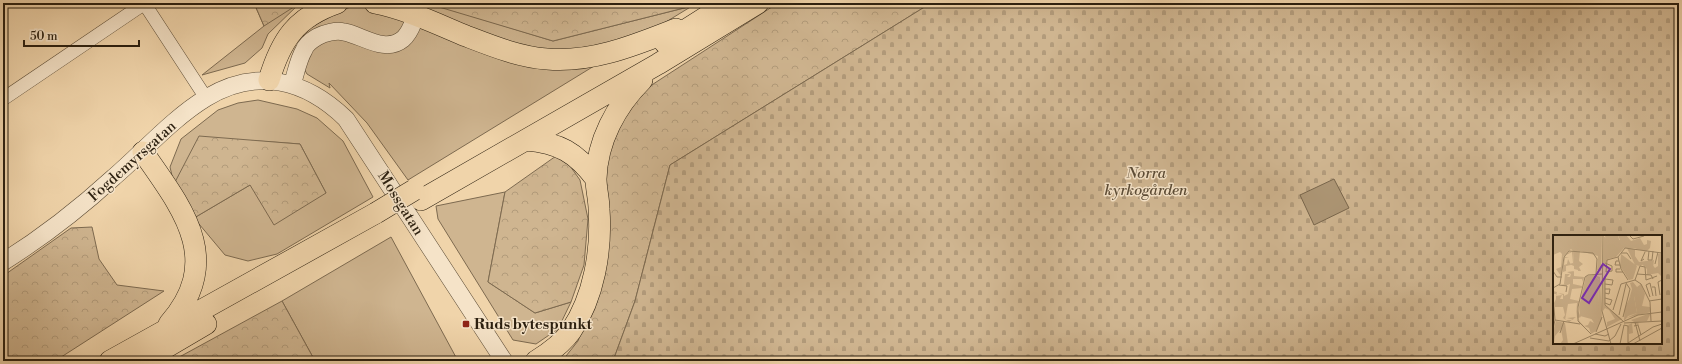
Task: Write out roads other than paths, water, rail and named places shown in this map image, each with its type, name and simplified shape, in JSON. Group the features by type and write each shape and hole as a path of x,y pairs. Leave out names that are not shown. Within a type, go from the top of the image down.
{"main road":[{"path":"269,80 280,50 290,33 310,15 336,3"},
{"path":"380,3 417,10 489,45 531,57 549,59 574,59 599,55 632,46 702,19"},
{"path":"418,195 728,3"},
{"path":"110,361 418,195 526,140 658,64 758,3"},
{"path":"536,361 560,344 570,332 581,314 588,294 595,265 599,236 599,210 596,179 600,152 607,130 621,104 658,64"},
{"path":"526,140 556,145 569,151 589,169 596,179"},
{"path":"143,152 179,206 194,238 196,262 191,292 178,314 162,332"},
{"path":"143,361 379,217"}],"street":[{"path":"3,99 145,3 206,98"},
{"path":"292,85 300,57 304,48 312,40 322,35 343,32 376,43 396,43 402,40 407,34 417,10"},
{"name":"Mossgatan","path":"269,80 307,90 334,107 346,119 504,361"},
{"name":"Fogdemyrsgatan","path":"3,262 45,235 75,212 186,112 206,98 232,87 256,81 269,80"}],"place":[{"name":"Ruds bytespunkt","path":"466,324"}],"park label":[{"name":"Norra kyrkogården","path":"1146,182"}]}
